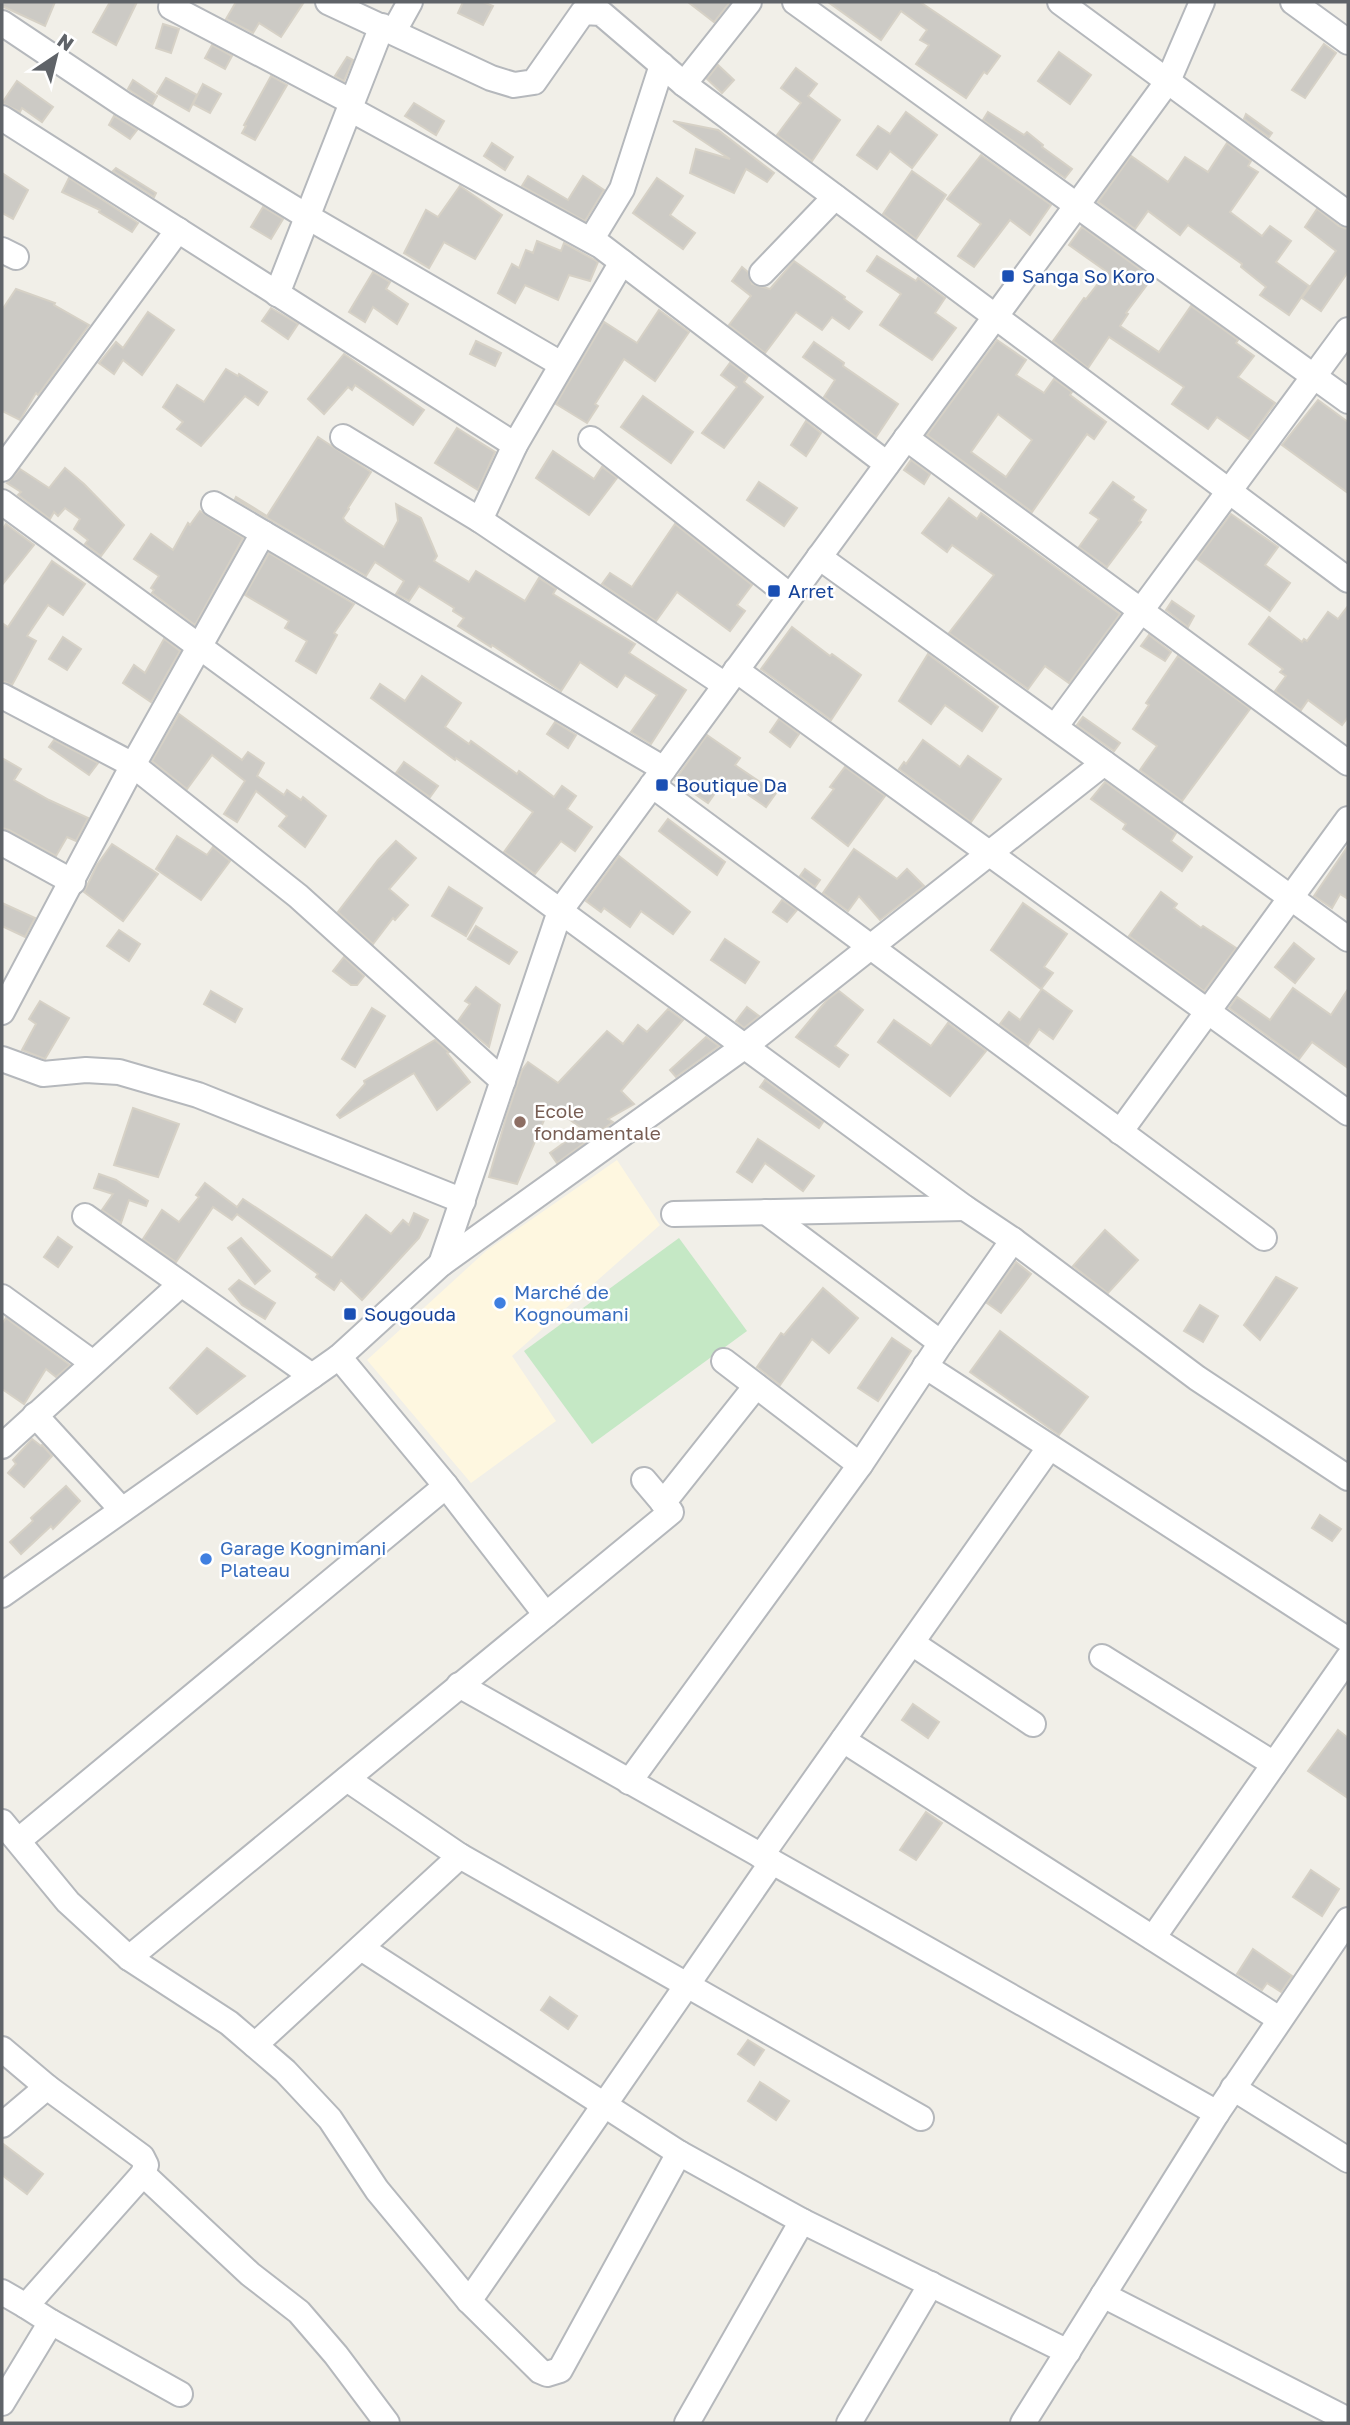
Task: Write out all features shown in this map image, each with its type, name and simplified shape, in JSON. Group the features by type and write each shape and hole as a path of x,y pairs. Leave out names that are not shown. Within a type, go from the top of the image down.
{"street":[{"path":"174,2 171,7 592,240 887,464"},
{"path":"328,2 491,78 514,85 534,82 583,12 601,13 684,84 1348,580"},
{"path":"277,294 351,106 388,29 410,2"},
{"path":"684,84 749,2"},
{"path":"795,2 1348,401"},
{"path":"1060,2 1348,214"},
{"path":"441,1264 560,911 1168,81 1202,2"},
{"path":"1293,2 1348,42"},
{"path":"2,23 123,104 308,217 561,364"},
{"path":"592,240 622,189 662,65"},
{"path":"2,118 515,445"},
{"path":"762,273 835,197"},
{"path":"2,468 12,434 178,230"},
{"path":"480,520 515,445 622,262"},
{"path":"1055,727 1348,330"},
{"path":"343,437 731,677 989,853 1348,1113"},
{"path":"906,438 1348,763"},
{"path":"591,439 790,596"},
{"path":"2,502 965,1208 1013,1240 1197,1378 1348,1478"},
{"path":"214,504 658,777 870,947 1264,1238"},
{"path":"2,1012 133,765 263,533"},
{"path":"819,557 1348,939"},
{"path":"2,696 133,765 298,896 503,1081"},
{"path":"2,1595 339,1357 441,1264 745,1046 1104,763"},
{"path":"1120,1132 1348,819"},
{"path":"2,843 73,882"},
{"path":"2,1059 43,1074 86,1070 119,1072 198,1095 463,1201"},
{"path":"674,1214 965,1208"},
{"path":"766,1212 941,1343"},
{"path":"85,1216 312,1376"},
{"path":"629,1782 860,1465 1013,1240"},
{"path":"2,1446 181,1284"},
{"path":"2,1297 93,1363"},
{"path":"339,1357 446,1486 545,1615"},
{"path":"724,1361 860,1465"},
{"path":"925,1366 1348,1640"},
{"path":"663,1503 756,1386"},
{"path":"35,1415 122,1510"},
{"path":"469,2301 686,1985 843,1740 1049,1448"},
{"path":"129,1958 671,1512 644,1480"},
{"path":"19,1840 446,1486"},
{"path":"912,1643 1033,1724"},
{"path":"1101,1657 1274,1764"},
{"path":"1153,1938 1348,1658"},
{"path":"459,1685 1217,2113"},
{"path":"843,1740 1273,2015"},
{"path":"347,1779 460,1856 920,2118"},
{"path":"2,1822 68,1902 129,1958 229,2023 285,2071 330,2119 377,2190 469,2301 540,2371 547,2374 560,2370 679,2153"},
{"path":"255,2045 460,1856"},
{"path":"1034,2420 1068,2352 1217,2113 1348,1920"},
{"path":"361,1948 679,2153 802,2221 1068,2352"},
{"path":"2,2049 47,2087 142,2157 146,2165 143,2174 26,2306"},
{"path":"2,2125 47,2087"},
{"path":"1234,2088 1348,2160"},
{"path":"143,2174 250,2274 299,2312 336,2355 387,2423"},
{"path":"687,2423 802,2221"},
{"path":"849,2423 930,2284"},
{"path":"2,2292 180,2394"},
{"path":"1103,2295 1348,2420"},
{"path":"2,2403 51,2322"}],"shaded area":[{"name":"Marché de Kognoumani","path":"617,1160 660,1225 512,1356 556,1421 471,1483 367,1360 486,1251"}],"green space":[{"path":"679,1238 747,1331 592,1444 524,1351"}],"building":[{"path":"2,2 55,2 45,26 2,6"},
{"path":"110,2 137,2 116,45 93,32"},
{"path":"236,2 304,2 281,37 259,23 253,33 226,19"},
{"path":"463,2 483,2 493,6 483,25 458,13"},
{"path":"688,2 730,2 714,22"},
{"path":"828,2 920,2 1000,56 987,74 984,72 966,98 916,64 929,45 920,40 927,30 901,11 881,40"},
{"path":"163,24 179,29 171,53 156,48"},
{"path":"1324,44 1336,53 1305,98 1292,90"},
{"path":"212,45 232,56 225,69 205,58"},
{"path":"1059,52 1091,75 1070,104 1038,81"},
{"path":"347,57 353,60 344,81 335,76"},
{"path":"718,65 734,80 722,93 707,79"},
{"path":"796,68 817,84 808,96 840,120 812,161 777,135 801,103 781,88"},
{"path":"271,76 287,85 255,140 242,133 246,126 244,125"},
{"path":"166,78 197,95 189,111 157,93"},
{"path":"133,80 157,96 152,105 128,89"},
{"path":"17,81 53,107 42,122 22,108 20,112 2,103"},
{"path":"203,84 221,94 210,113 193,104"},
{"path":"414,103 444,121 436,135 405,116"},
{"path":"906,112 937,135 912,168 890,151 877,169 857,155 878,126 890,134"},
{"path":"988,112 1024,135 1027,132 1072,169 1065,178 983,120"},
{"path":"1246,114 1272,133 1269,137 1244,119"},
{"path":"114,116 137,130 130,139 109,125"},
{"path":"673,121 718,130 774,173 767,182 746,169 734,193 690,173 696,149 730,159"},
{"path":"492,143 513,157 505,170 484,156"},
{"path":"1227,143 1251,161 1248,166 1258,172 1230,212 1262,236 1270,226 1291,241 1276,262 1309,286 1289,315 1260,295 1266,287 1241,267 1242,264 1188,225 1180,235 1148,211 1135,229 1098,202 1131,156 1168,182 1185,157 1208,172"},
{"path":"981,155 1051,205 1030,235 1010,220 974,267 958,256 981,224 947,199"},
{"path":"116,168 156,193 154,197 113,171"},
{"path":"912,171 946,195 916,239 883,214"},
{"path":"2,173 28,190 13,219 2,213"},
{"path":"528,176 568,200 583,176 604,190 585,221 522,186"},
{"path":"69,178 138,223 132,232 99,212 100,210 62,192"},
{"path":"657,178 683,196 670,215 695,233 683,249 633,213"},
{"path":"460,186 502,215 475,259 444,242 429,268 404,253 426,210 438,217"},
{"path":"263,207 283,219 271,239 251,227"},
{"path":"1317,209 1339,226 1348,229 1348,272 1321,311 1302,298 1336,251 1305,227"},
{"path":"1082,227 1152,278 1126,313 1128,314 1120,326 1159,352 1191,306 1238,340 1236,343 1254,356 1238,377 1275,403 1249,439 1217,417 1208,429 1172,404 1184,387 1109,337 1088,368 1053,341 1107,272 1069,245"},
{"path":"537,241 561,251 564,243 598,262 590,281 569,275 558,300 525,285 515,303 498,293 512,264 519,268 526,250 533,253"},
{"path":"877,256 916,281 918,278 945,298 935,313 956,328 932,360 880,325 901,294 867,271"},
{"path":"794,261 862,312 849,329 832,317 822,330 796,312 765,353 729,325 751,296 732,281 742,267 748,272 752,284 770,289"},
{"path":"373,272 390,282 386,289 408,304 397,324 373,307 365,322 349,312"},
{"path":"16,289 55,303 54,305 89,325 38,395 36,393 20,420 2,411 2,310"},
{"path":"271,308 298,324 288,339 262,321"},
{"path":"659,310 689,332 655,381 624,359 595,404 598,406 587,423 556,404 604,322 637,343"},
{"path":"148,312 174,330 142,375 123,360 114,374 99,363 116,342 123,348"},
{"path":"997,340 1026,360 1016,375 1044,393 1054,379 1072,392 1070,395 1106,422 1094,439 1087,434 1032,512 927,435","holes":["998,414 1032,440 1006,477 971,452"]},
{"path":"476,341 501,353 495,366 470,354"},
{"path":"814,342 898,404 876,437 824,397 835,380 803,357"},
{"path":"344,354 424,410 413,425 355,385 352,390 348,387 324,414 308,399"},
{"path":"730,363 748,376 744,382 763,397 724,448 702,433 737,387 721,375"},
{"path":"226,369 267,392 258,405 245,396 201,446 177,429 183,422 163,407 177,385 204,402"},
{"path":"643,396 693,432 671,463 621,427"},
{"path":"1318,400 1348,422 1348,493 1282,445"},
{"path":"806,421 821,433 806,456 791,445"},
{"path":"457,428 495,452 478,490 435,463"},
{"path":"318,437 371,472 343,518 346,522 384,547 398,521 396,504 421,518 437,556 434,561 469,582 476,571 525,601 539,578 556,589 553,594 635,644 629,653 686,690 651,744 631,732 657,695 625,675 617,687 580,662 561,691 458,626 464,618 453,611 454,608 419,586 409,601 396,594 404,581 375,562 366,576 235,499 236,497 267,516"},
{"path":"553,451 594,479 602,467 617,478 589,515 536,478"},
{"path":"911,460 930,474 924,484 904,470"},
{"path":"65,468 124,525 101,556 85,544 88,540 74,529 80,519 65,508 58,516 54,512 50,519 18,495 21,492 7,483 20,469 49,488"},
{"path":"759,482 797,508 784,526 747,500"},
{"path":"1113,482 1134,497 1132,500 1146,510 1139,521 1141,522 1107,567 1079,547 1099,519 1090,513"},
{"path":"949,498 977,519 981,513 1120,614 1069,683 1045,666 1028,689 949,633 994,575 952,545 947,552 922,533"},
{"path":"200,511 243,538 195,625 152,593 154,590 151,588 159,576 134,559 151,534 173,550 188,523 190,525"},
{"path":"1231,514 1278,547 1265,565 1290,583 1270,611 1197,559"},
{"path":"6,524 34,545 2,585 2,530"},
{"path":"675,524 752,585 737,605 745,611 730,631 677,592 656,621 602,584 610,573 632,587"},
{"path":"269,553 354,604 334,633 337,635 316,673 296,661 307,641 285,628 289,621 245,595"},
{"path":"52,561 85,584 63,615 48,605 27,636 36,641 12,685 2,681 2,623 8,627"},
{"path":"1172,601 1194,616 1188,627 1166,610"},
{"path":"1348,606 1348,717 1342,725 1308,700 1301,710 1275,691 1286,676 1280,672 1283,669 1249,644 1269,617 1302,642 1304,639 1307,641 1328,612 1338,619"},
{"path":"792,627 830,656 832,654 861,675 831,720 761,669"},
{"path":"1149,635 1171,652 1165,661 1141,646"},
{"path":"63,637 81,649 67,670 49,659"},
{"path":"164,639 180,651 151,702 123,683 134,665 145,673"},
{"path":"928,654 998,707 982,731 945,705 931,724 899,701"},
{"path":"1178,656 1250,709 1182,801 1140,770 1157,746 1133,729 1149,705 1146,703"},
{"path":"422,676 461,703 445,727 469,744 471,741 517,774 519,771 554,797 562,786 576,796 567,809 592,827 575,851 561,841 535,874 504,852 533,812 456,758 455,760 371,698 380,684 405,701"},
{"path":"179,714 242,760 248,752 264,763 257,776 284,795 287,790 301,800 303,797 326,816 305,847 279,826 287,816 256,791 237,822 224,814 245,781 212,755 187,789 152,761"},
{"path":"1083,717 1120,743 1114,751 1077,725"},
{"path":"779,719 799,734 790,747 770,732"},
{"path":"555,722 576,735 568,748 547,734"},
{"path":"707,735 740,758 735,765 776,793 766,807 725,779 708,803 675,780"},
{"path":"54,740 98,763 89,775 49,747"},
{"path":"923,740 960,767 968,756 1001,779 971,822 899,769 904,762 906,764"},
{"path":"2,758 21,769 14,780 88,818 76,841 67,837 56,856 2,828"},
{"path":"404,762 438,786 430,797 396,773"},
{"path":"845,767 885,796 848,846 812,818 834,789 830,787"},
{"path":"1105,782 1176,833 1171,841 1192,857 1182,871 1123,829 1126,824 1091,799"},
{"path":"668,819 725,862 717,875 659,831"},
{"path":"177,836 207,855 213,847 230,861 201,900 156,869"},
{"path":"396,841 416,858 389,889 408,905 395,920 393,918 373,944 338,912"},
{"path":"112,844 158,874 123,921 84,892 97,865"},
{"path":"1348,846 1348,899 1340,894 1332,908 1314,896"},
{"path":"854,849 897,879 907,869 924,886 880,920 859,896 848,911 823,893"},
{"path":"619,856 690,912 673,934 641,911 630,927 604,908 601,912 586,901"},
{"path":"805,869 820,880 815,887 800,876"},
{"path":"449,887 482,908 466,936 432,916"},
{"path":"1161,892 1177,904 1174,908 1201,928 1203,926 1236,948 1204,991 1129,936"},
{"path":"782,900 797,910 787,922 773,912"},
{"path":"2,903 35,918 25,937 2,926"},
{"path":"1023,903 1067,934 1044,967 1053,973 1041,989 991,950"},
{"path":"476,926 517,952 509,964 468,939"},
{"path":"119,930 140,944 129,961 107,946"},
{"path":"725,939 759,962 745,983 711,960"},
{"path":"1294,943 1314,959 1295,983 1275,967"},
{"path":"344,957 364,976 357,985 351,985 333,971"},
{"path":"476,987 500,1005 489,1047 458,1021 470,1004 465,1001"},
{"path":"1293,988 1331,1015 1348,989 1348,1068 1312,1042 1299,1059 1229,1008 1237,997 1270,1020"},
{"path":"1042,989 1072,1011 1053,1039 1039,1029 1028,1045 1000,1024 1009,1012 1020,1020"},
{"path":"211,991 242,1009 235,1022 204,1004"},
{"path":"839,991 863,1010 835,1046 848,1055 839,1067 796,1037 827,1000"},
{"path":"40,1001 69,1018 45,1059 22,1050 36,1024 29,1019"},
{"path":"747,1007 759,1016 744,1028 736,1021"},
{"path":"372,1008 385,1016 355,1067 342,1059"},
{"path":"668,1009 683,1020 621,1091 634,1104 608,1119 613,1122 557,1163 550,1153 583,1129 550,1106 517,1184 489,1177 522,1070 528,1062 558,1083 607,1031 623,1044 638,1025 647,1032"},
{"path":"894,1020 931,1046 948,1023 986,1051 950,1096 878,1042"},
{"path":"706,1037 719,1046 676,1077 670,1070"},
{"path":"435,1040 449,1052 447,1053 470,1082 437,1110 414,1073 340,1118 337,1115 365,1084 364,1081"},
{"path":"765,1080 823,1122 819,1128 760,1087"},
{"path":"133,1108 179,1124 158,1177 114,1165"},
{"path":"758,1139 814,1176 803,1191 765,1163 752,1182 737,1172"},
{"path":"99,1174 116,1180 148,1201 146,1206 129,1200 121,1223 102,1210 113,1194 94,1188"},
{"path":"205,1183 237,1207 243,1199 332,1258 366,1215 391,1234 403,1220 409,1225 414,1213 428,1220 419,1238 362,1300 341,1280 334,1290 316,1277 318,1274 237,1214 232,1220 213,1207 176,1262 143,1239 162,1210 179,1222 199,1197 196,1195"},
{"path":"1105,1230 1138,1260 1108,1293 1073,1266"},
{"path":"58,1237 72,1247 58,1267 44,1257"},
{"path":"241,1238 270,1271 255,1284 228,1248"},
{"path":"1016,1262 1031,1274 1001,1313 987,1303"},
{"path":"1276,1277 1297,1288 1260,1340 1244,1325"},
{"path":"239,1280 275,1303 265,1319 242,1305 229,1289"},
{"path":"823,1288 858,1318 829,1353 812,1339 780,1385 757,1367 781,1333 784,1335"},
{"path":"1200,1305 1218,1316 1203,1342 1184,1331"},
{"path":"6,1318 70,1365 56,1377 46,1369 24,1404 2,1389 2,1324"},
{"path":"1000,1331 1088,1397 1059,1435 970,1372"},
{"path":"892,1338 911,1351 878,1401 858,1388"},
{"path":"207,1348 245,1376 197,1414 170,1388"},
{"path":"32,1439 52,1456 24,1487 8,1473 16,1464 13,1460"},
{"path":"66,1486 80,1501 53,1529 51,1526 21,1554 10,1542 33,1521 31,1518"},
{"path":"1320,1515 1341,1529 1332,1541 1312,1528"},
{"path":"913,1704 939,1722 928,1738 902,1720"},
{"path":"1338,1730 1348,1738 1348,1798 1308,1771"},
{"path":"926,1812 942,1823 916,1860 900,1850"},
{"path":"1311,1870 1339,1889 1322,1916 1293,1897"},
{"path":"1253,1949 1292,1976 1281,1992 1267,1983 1262,1990 1237,1974"},
{"path":"550,1997 577,2016 568,2029 541,2010"},
{"path":"748,2040 764,2050 754,2065 738,2054"},
{"path":"760,2082 789,2101 776,2120 748,2101"},
{"path":"2,2143 43,2174 27,2194 2,2175"}],"place":[{"name":"Sanga So Koro","path":"1008,276"},
{"name":"Arret","path":"774,591"},
{"name":"Boutique Da","path":"662,785"},
{"name":"Ecole fondamentale","path":"520,1122"},
{"name":"Marché de Kognoumani","path":"500,1303"},
{"name":"Sougouda","path":"350,1314"},
{"name":"Garage Kognimani Plateau","path":"206,1559"}]}
